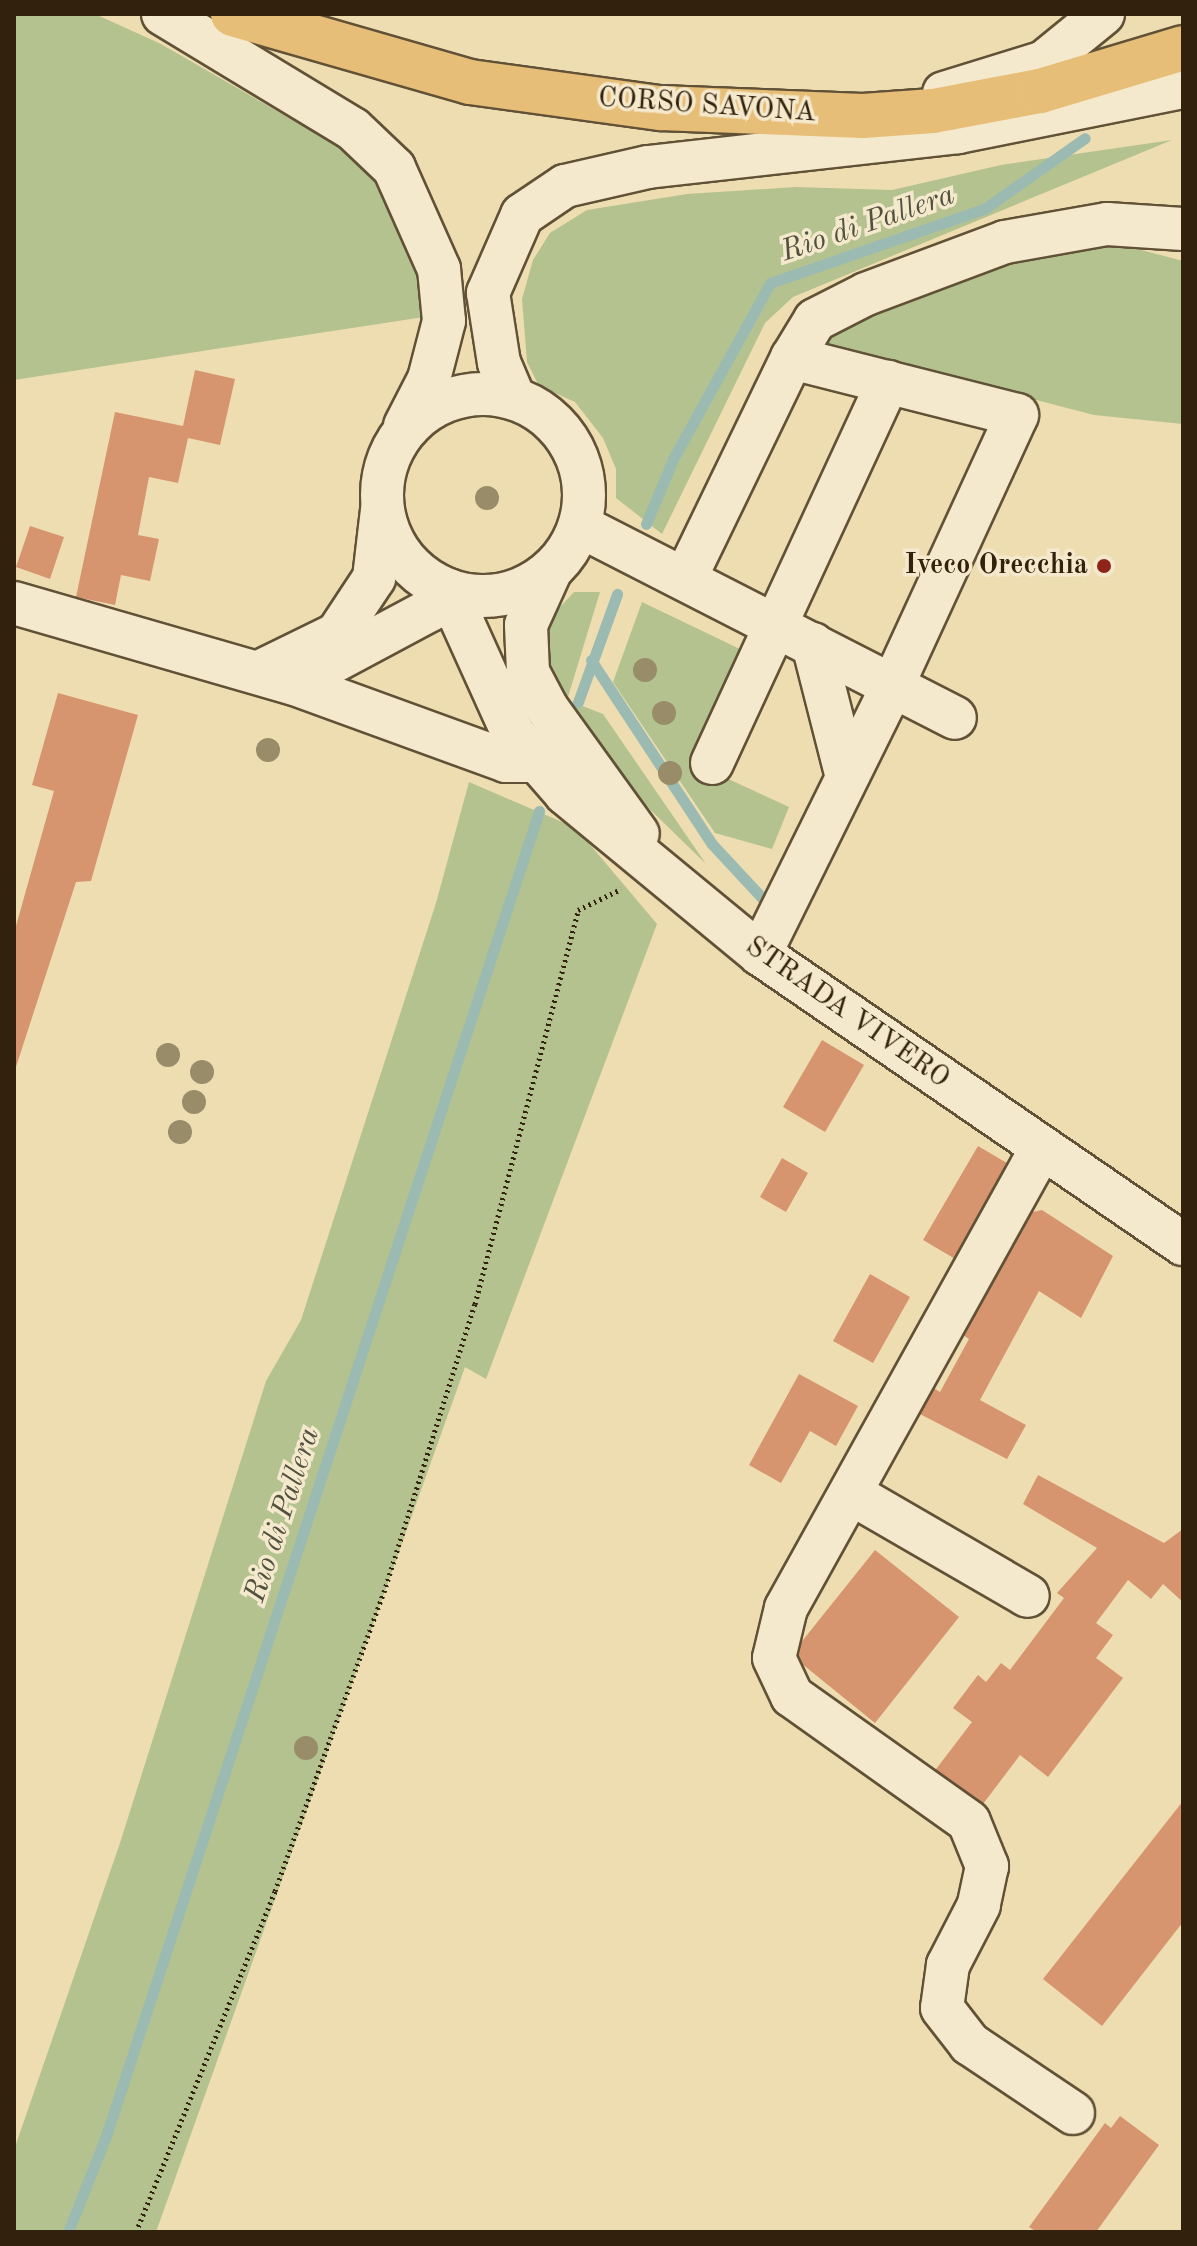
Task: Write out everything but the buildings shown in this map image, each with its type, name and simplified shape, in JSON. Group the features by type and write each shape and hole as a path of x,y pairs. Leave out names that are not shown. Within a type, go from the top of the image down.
{"main road":[{"name":"CORSO SAVONA","path":"233,14 470,82 661,108 874,115 933,111 1040,91 1183,48"}],"street":[{"path":"163,14 353,129 394,168 439,269 444,321 429,379 393,447 382,505 374,578 337,634 276,678"},
{"path":"874,115 1044,62 1103,14"},
{"name":"CORSO SAVONA","path":"514,398 499,363 488,293 522,215 565,186 648,167 958,132 1183,87"},
{"path":"685,579 792,358 815,320 866,294 1005,242 1107,224 1183,229"},
{"path":"760,954 893,685 1017,415 792,358"},
{"path":"712,763 888,382"},
{"path":"382,505 389,532 403,557 423,577 448,590 502,595 550,572 580,526 583,479 566,434 543,412 514,398 479,393 445,400 415,420 393,447"},
{"path":"580,526 955,718"},
{"name":"STRADA VIVERO","path":"550,572 526,625 528,672 547,708 661,868"},
{"path":"276,678 430,610 448,590"},
{"name":"STRADA VIVERO","path":"448,590 505,717 566,794 661,868 760,954 1183,1244"},
{"path":"14,603 276,678 506,761 537,761"},
{"path":"813,644 847,777"},
{"path":"1041,1149 786,1608 774,1658 792,1696 969,1822 987,1866 979,1905 948,1965 942,2008 970,2044 1073,2113"},
{"path":"852,1494 1028,1596"}],"path":[{"path":"136,2232 275,1891 384,1592 475,1304 578,910 661,868"}],"green space":[{"path":"14,14 95,14 161,44 369,164 423,255 424,317 14,380"},
{"path":"1172,140 793,297 765,323 662,534 616,498 616,469 603,438 575,402 539,386 527,362 522,299 533,260 550,233 587,210 687,194 796,187 892,190 1001,165"},
{"path":"1107,241 1183,261 1183,424 1094,415 814,342 867,303 1030,250"},
{"path":"574,592 600,592 567,700 603,714 706,864 585,746 543,658 548,620"},
{"path":"642,602 744,651 694,763 789,807 772,849 715,833 613,682"},
{"path":"469,782 576,828 657,924 486,1379 465,1367 156,2232 14,2232 14,2150 120,1843 266,1381 301,1320 436,903"}],"waterway":[{"name":"Rio di Pallera","path":"646,524 673,459 770,283 984,209 1085,138"},
{"name":"Rio di Pallera","path":"578,702 617,594"},
{"path":"591,660 712,844 764,900"},
{"name":"Rio di Pallera","path":"68,2232 106,2136 539,811"}],"place":[{"name":"Iveco Orecchia","path":"1104,566"}]}
